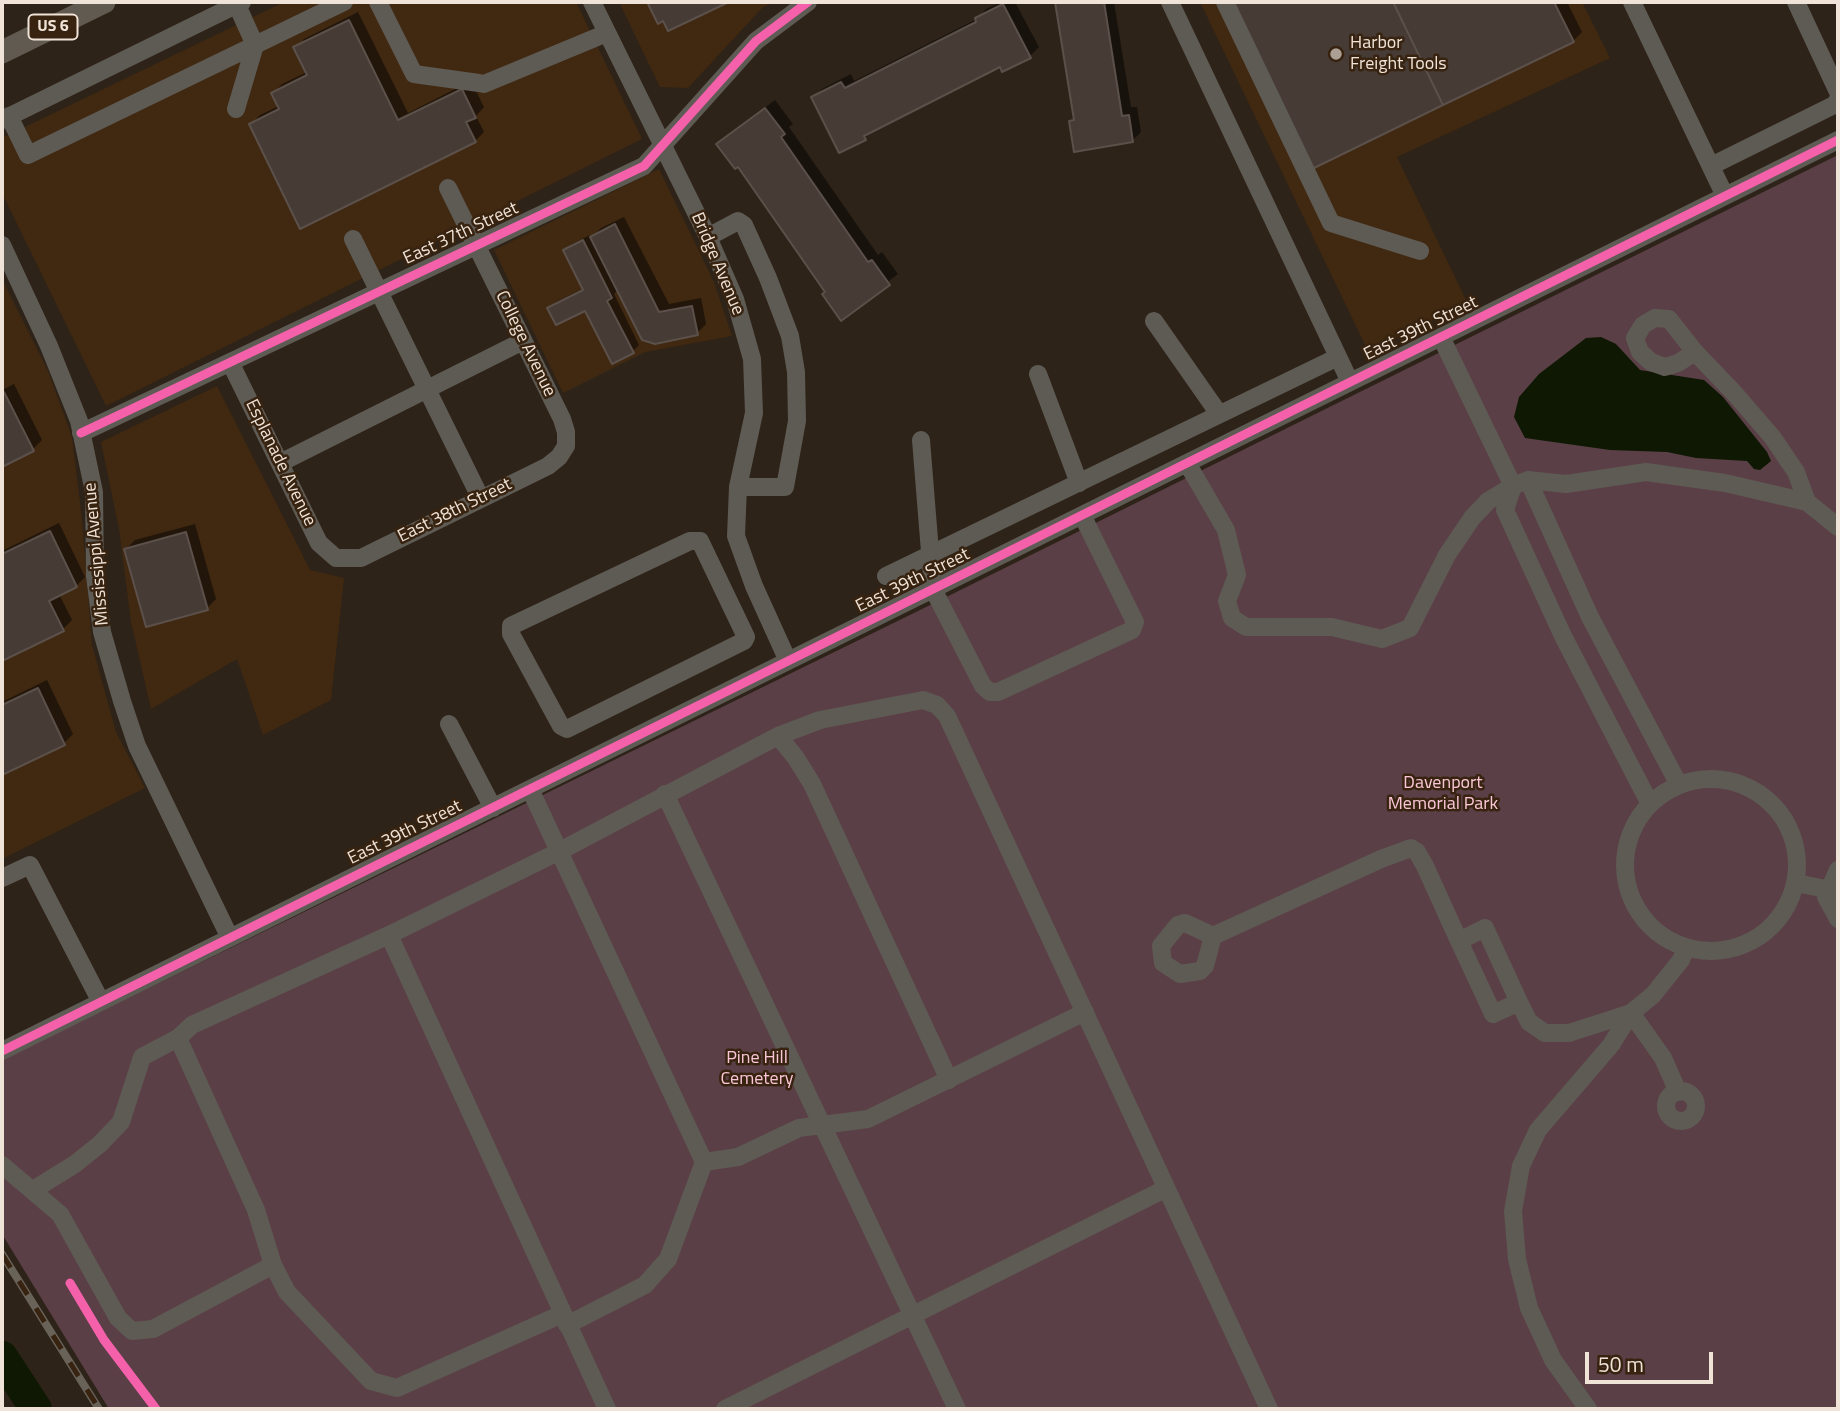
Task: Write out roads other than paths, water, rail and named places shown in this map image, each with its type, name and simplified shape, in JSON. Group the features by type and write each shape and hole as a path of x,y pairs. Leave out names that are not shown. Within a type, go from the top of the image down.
{"main road":[{"name":"US 6","path":"2,52 104,2"}],"street":[{"path":"236,109 255,45 240,3 5,118 28,155 255,45 344,2"},
{"path":"378,2 414,74 453,80 484,84 607,33"},
{"name":"Bridge Avenue","path":"592,2 708,237 735,299 752,359 754,413 738,487 736,536 750,576 788,661"},
{"name":"East 37th Street","path":"82,433 644,166 756,41 808,2"},
{"path":"1225,2 1331,223 1420,251"},
{"path":"1632,2 1726,195"},
{"path":"1796,2 1838,92"},
{"path":"1176,4 1350,382"},
{"path":"1711,166 1836,104 1838,99"},
{"name":"East 39th Street","path":"2,1051 1838,140"},
{"name":"College Avenue","path":"448,188 562,419 566,446"},
{"path":"708,237 738,221 744,225 790,336 796,372 797,421 785,487 738,487"},
{"path":"353,239 481,499"},
{"name":"Mississippi Avenue","path":"2,245 48,346 82,433 94,492 95,576 102,632 121,701 137,746 230,938"},
{"path":"1154,321 1219,415"},
{"path":"1441,337 1521,483 1679,785"},
{"path":"280,463 523,341"},
{"path":"1695,352 1736,394 1773,438 1796,472 1807,502"},
{"path":"886,576 1338,357"},
{"name":"Esplanade Avenue","path":"230,362 319,543 336,558"},
{"path":"1038,374 1079,483"},
{"path":"921,440 933,589 983,686 990,692 998,692 1132,630 1135,622 1082,515"},
{"name":"East 38th Street","path":"336,558 361,558 548,466 559,457 566,446"},
{"path":"1187,463 1226,530 1237,575 1227,601 1232,618 1246,627 1332,627 1382,639 1410,628 1447,555 1472,518 1488,501 1521,483 1566,484 1646,472 1725,483 1807,502 1838,527"},
{"path":"1521,483 1505,510 1563,636 1650,804"},
{"path":"690,541 700,541 724,588 746,637 744,641 566,729 561,726 511,634 512,626 690,541"},
{"path":"724,588 750,576"},
{"path":"33,1190 75,1164 100,1144 121,1122 142,1057 178,1038 192,1025 558,852 665,793 778,736 820,720 923,700 937,705 947,716 1269,1409"},
{"path":"449,724 493,807"},
{"path":"778,736 812,784 949,1080"},
{"path":"1718,779 1744,785 1769,801 1788,824 1797,853 1796,883 1786,908 1767,931 1738,947 1709,951 1686,948 1660,935 1644,920 1628,888 1625,861 1634,826 1650,804 1679,785 1718,779"},
{"path":"178,1038 256,1210 273,1265 287,1292 371,1381 397,1388 645,1285 668,1259 704,1162 530,789"},
{"path":"665,793 957,1409"},
{"path":"1213,936 1381,859 1411,849 1417,852 1425,866 1493,1014 1519,1002"},
{"path":"2,878 30,864 101,1002"},
{"path":"1838,870 1826,897 1838,919"},
{"path":"1796,883 1831,890"},
{"path":"1459,941 1485,928 1529,1022 1545,1033 1569,1033 1631,1013"},
{"path":"388,934 607,1409"},
{"path":"1588,1409 1553,1360 1529,1308 1517,1259 1513,1212 1521,1166 1538,1130 1611,1045 1631,1013 1653,995 1681,960 1686,948"},
{"path":"704,1162 738,1157 799,1128 868,1119 1085,1012"},
{"path":"1631,1013 1662,1058 1678,1092"},
{"path":"2,1166 60,1214 118,1318 132,1331 153,1329 273,1265"},
{"path":"725,1409 1166,1189"}],"waterway":[{"path":"2,1357 36,1409"}],"railway":[{"path":"2,1254 99,1409"}],"place":[{"name":"Harbor Freight Tools","path":"1336,54"}],"park label":[{"name":"Davenport Memorial Park","path":"1443,794"},
{"name":"Pine Hill Cemetery","path":"757,1069"}]}
